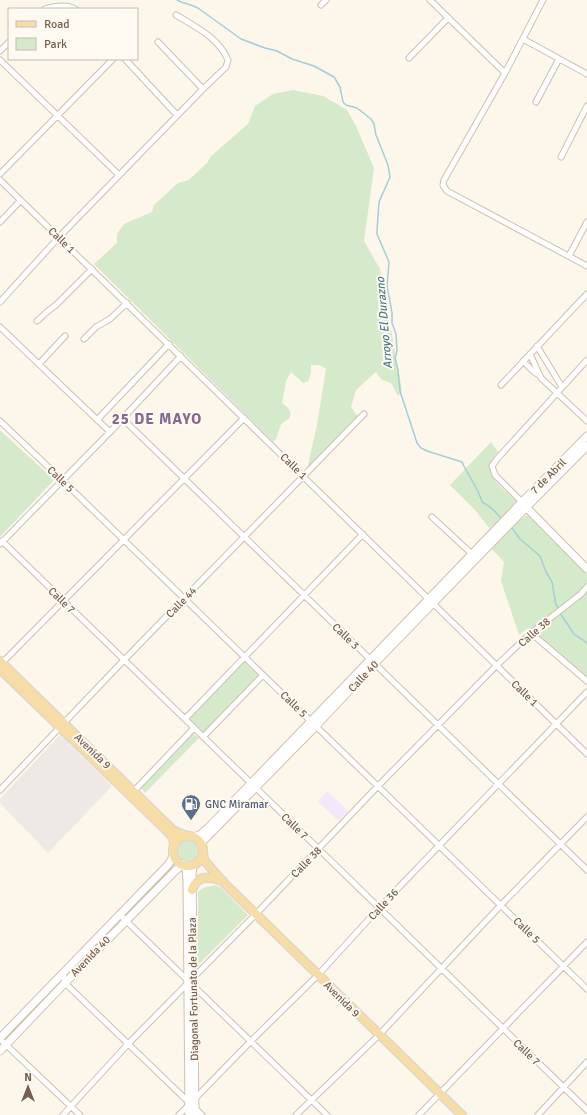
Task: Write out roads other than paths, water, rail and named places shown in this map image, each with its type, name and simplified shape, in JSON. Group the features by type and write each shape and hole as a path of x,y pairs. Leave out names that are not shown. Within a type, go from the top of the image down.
{"main road":[{"name":"7 de Abril","path":"524,505 587,436"},
{"name":"7 de Abril","path":"500,529 587,446"},
{"path":"524,505 587,569"},
{"name":"Calle 40","path":"202,849 204,840 253,786 500,529"},
{"name":"Avenida 9","path":"1,665 169,833 173,838 174,848"},
{"name":"Avenida 9","path":"62,726 134,791 173,830 190,836"},
{"name":"Calle 40","path":"190,836 200,835 253,786"},
{"path":"190,836 200,842 202,849 201,858 196,863 191,865 183,864 175,857 174,848 180,839 190,836"},
{"name":"Avenida 40","path":"0,1039 170,863 174,848"},
{"name":"Avenida 9","path":"202,849 204,859 223,882"},
{"name":"Avenida 9","path":"196,863 200,863 223,882 462,1115"},
{"name":"Diagonal Fortunato de la Plaza","path":"190,982 192,869 196,863"},
{"name":"Avenida 40","path":"0,1051 126,920 183,864"},
{"name":"Diagonal Fortunato de la Plaza","path":"183,864 187,876 190,982 192,1105 189,1115"},
{"path":"192,890 195,883 201,879 212,878 223,882"}],"street":[{"path":"321,5 326,0"},
{"path":"430,0 505,73"},
{"path":"543,0 505,73 444,180 443,185 447,191 587,266"},
{"path":"48,8 54,6 64,6 71,8"},
{"path":"0,302 59,237 202,88 226,67 228,60 225,52 219,45 211,37 176,15"},
{"path":"409,58 448,18"},
{"path":"523,39 587,74"},
{"path":"158,42 202,88"},
{"path":"0,51 8,43"},
{"path":"536,102 559,59"},
{"path":"0,60 119,175"},
{"path":"0,174 112,60"},
{"path":"126,60 177,115"},
{"path":"561,157 587,106"},
{"name":"Calle 1","path":"0,180 182,356 587,754"},
{"path":"0,222 20,201"},
{"path":"569,256 587,222"},
{"path":"37,321 56,305 92,269"},
{"path":"501,385 587,294"},
{"path":"84,339 96,327 110,319 126,303"},
{"path":"0,327 110,432"},
{"path":"39,364 65,336"},
{"path":"97,420 169,344"},
{"path":"537,346 562,387"},
{"path":"530,354 539,375"},
{"path":"1,543 123,419 182,356"},
{"path":"524,505 495,475 492,466 587,360"},
{"path":"523,361 587,421"},
{"name":"Calle 44","path":"0,790 184,598 364,414"},
{"path":"1,665 123,539 244,418"},
{"name":"Calle 3","path":"123,419 587,870"},
{"name":"Calle 5","path":"0,422 314,723 587,989"},
{"path":"432,517 474,556"},
{"path":"185,719 363,534"},
{"name":"Calle 7","path":"1,543 63,600 587,1110"},
{"name":"Calle 38","path":"63,1115 128,1044 497,665 531,632 581,594 587,587"},
{"path":"531,632 587,681"},
{"path":"203,737 263,674"},
{"name":"Calle 36","path":"179,1115 192,1105 251,1041 318,974 439,845 587,692"},
{"path":"134,791 194,728"},
{"path":"296,1115 379,1035 501,905 587,817"},
{"path":"120,914 327,1115"},
{"path":"419,1115 587,942"},
{"path":"63,973 65,983 202,1115"},
{"path":"0,1039 80,1115"},
{"path":"538,1115 587,1062"}],"waterway":[{"name":"Arroyo El Durazno","path":"177,0 198,8 241,39 277,51 292,59 314,66 334,77 340,87 343,102 346,105 357,108 371,119 388,165 390,177 379,202 377,234 389,262 387,286 392,313 392,323 396,334 397,351 395,358 400,391 417,443 421,448 427,451 462,462 478,491 482,502 490,507 502,519"},
{"name":"Arroyo El Durazno","path":"511,527 520,539 540,556 546,572 552,582 556,605 559,609"},
{"name":"Arroyo El Durazno","path":"560,613 574,634 587,643"}],"place":[{"name":"GNC Miramar","path":"191,821"}],"district":[{"name":"25 DE MAYO","path":"157,419"}]}
